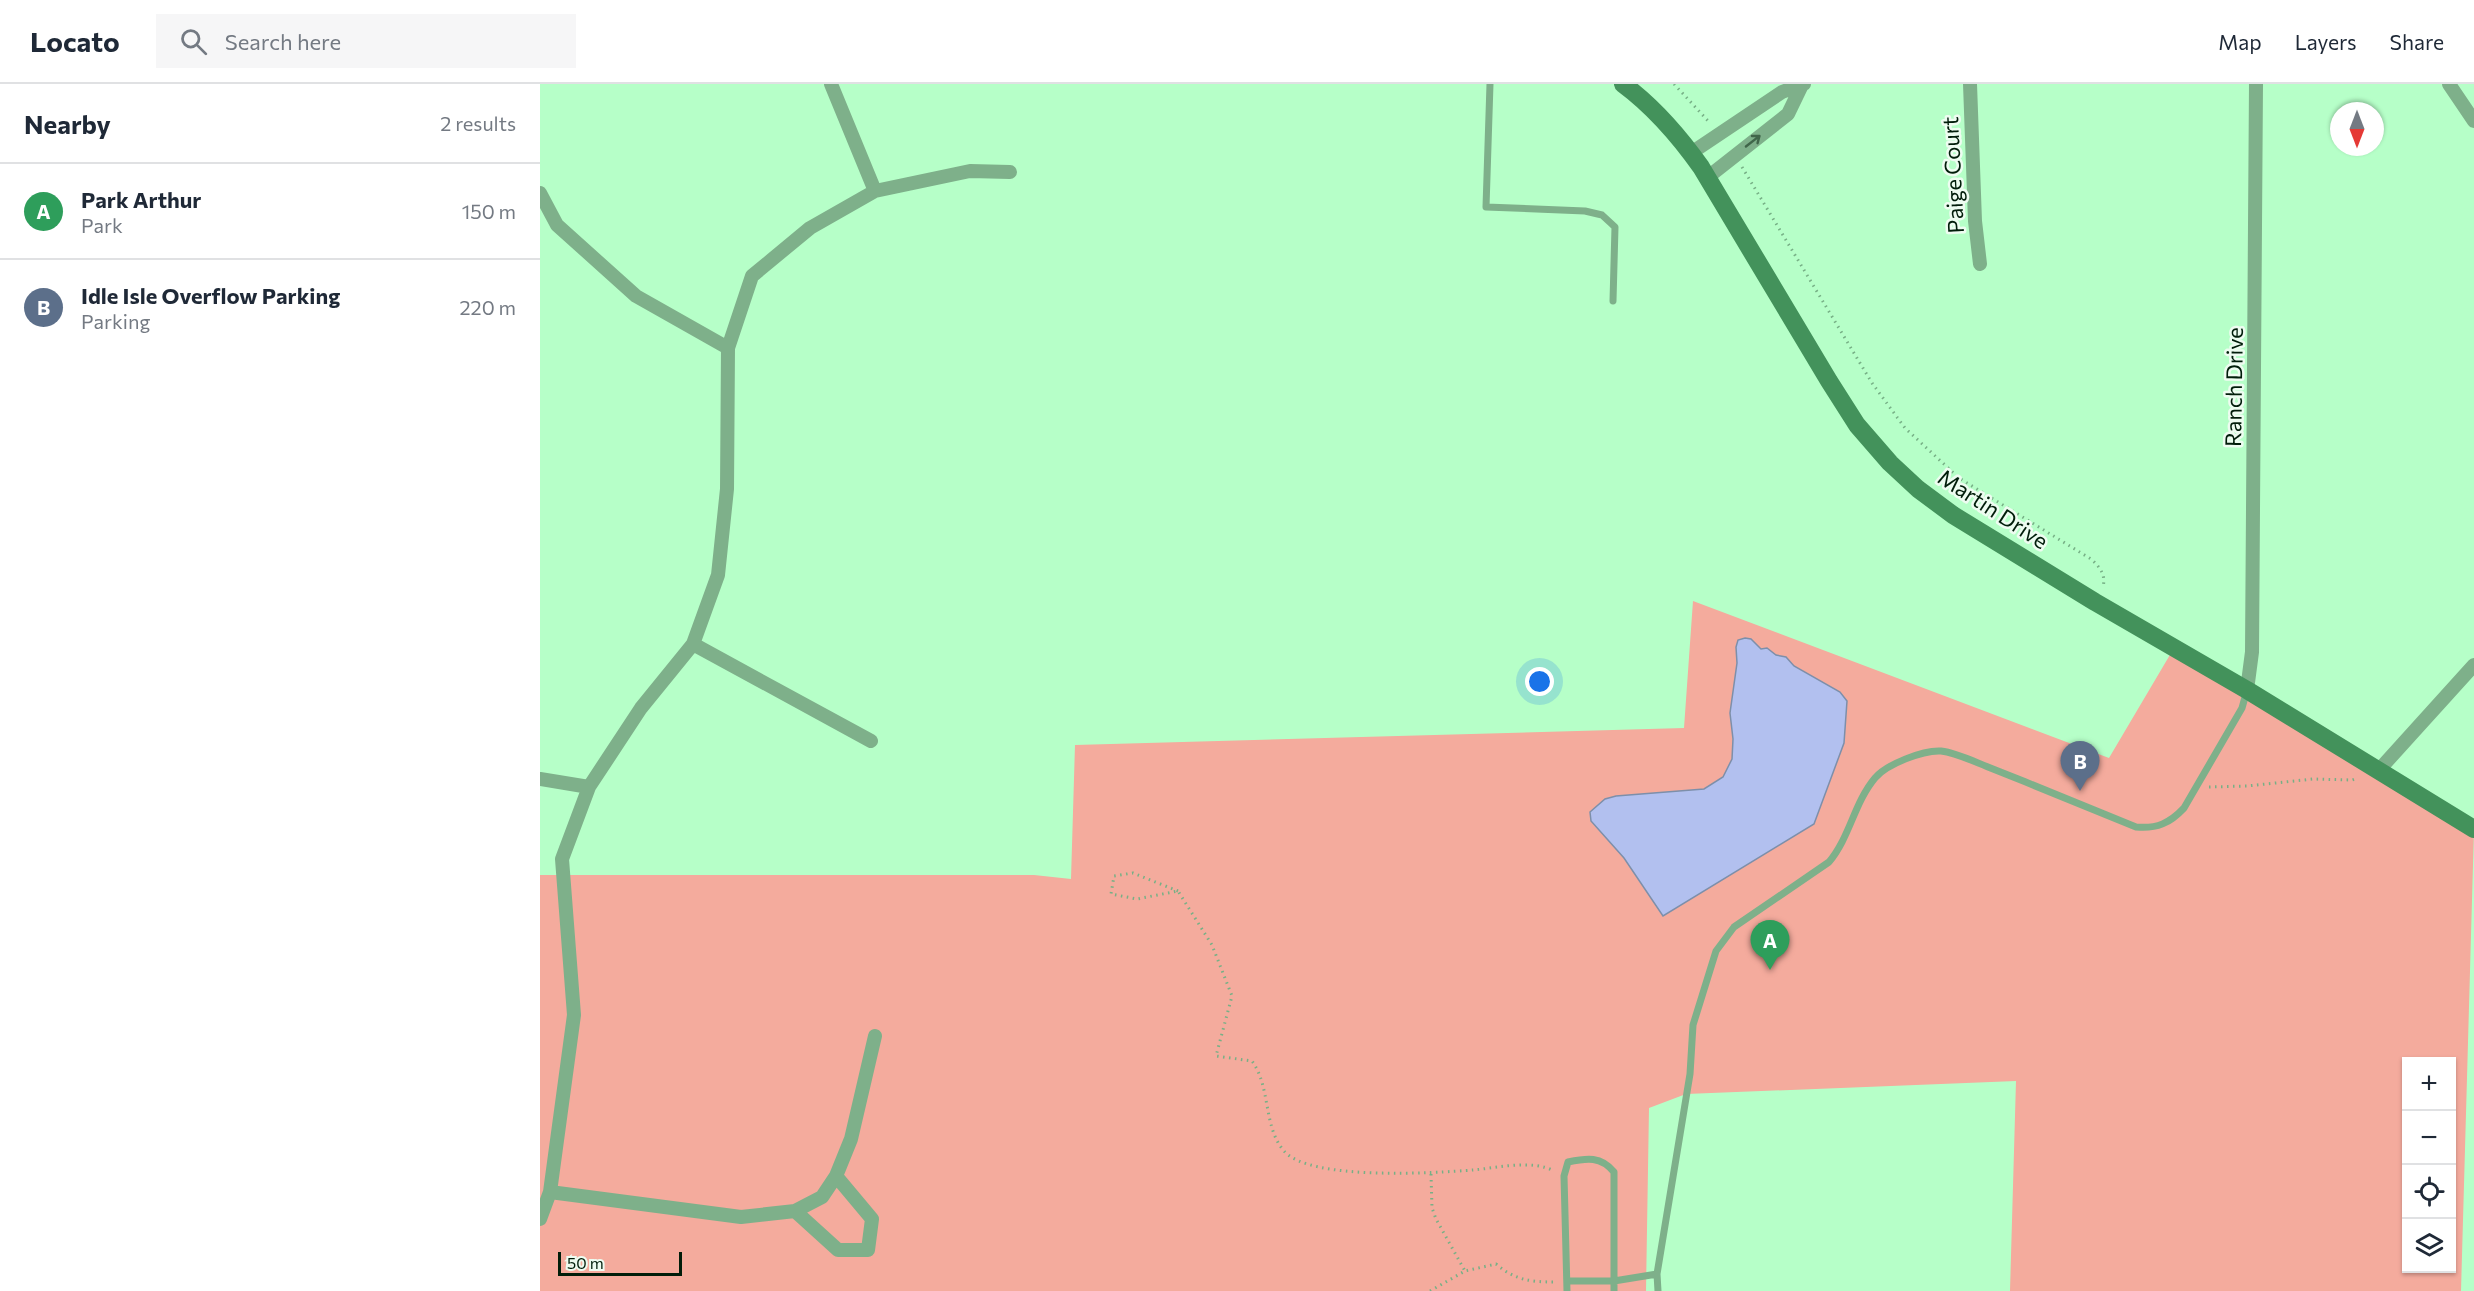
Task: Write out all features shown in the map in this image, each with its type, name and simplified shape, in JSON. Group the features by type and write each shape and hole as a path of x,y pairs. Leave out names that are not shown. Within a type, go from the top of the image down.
{"street":[{"path":"831,84 875,191"},
{"name":"Martin Drive","path":"1623,84 1651,107 1691,153 1708,177 1857,424 1890,463 1918,489 1953,514 2095,602 2247,690 2371,772 2474,830"},
{"name":"Paige Court","path":"1970,84 1975,220 1980,264"},
{"name":"Ranch Drive","path":"2247,690 2252,652 2256,84"},
{"path":"2449,84 2474,121"},
{"path":"1691,153 1782,92 1803,85"},
{"path":"1708,177 1788,114 1803,85"},
{"path":"540,1218 550,1192 574,1014 562,860 589,788 641,708 693,644 718,575 727,489 728,348 752,276 810,228 875,191 970,171 1010,172"},
{"path":"540,193 557,225 636,296 728,348"},
{"path":"693,644 871,741"},
{"path":"2371,772 2474,665"},
{"path":"540,779 589,788"},
{"path":"550,1192 741,1217 795,1211 822,1197 836,1176 851,1139 874,1036"},
{"path":"795,1211 838,1250 868,1250 872,1219 836,1176"}],"lane":[{"path":"1490,84 1486,207 1585,211 1602,215 1615,227 1613,301"},
{"path":"1658,1291 1657,1274 1690,1074 1693,1024 1716,951 1734,927 1829,862 1841,848 1862,798 1875,777 1892,764 1939,751 2001,773 2136,828 2151,829 2173,820 2184,808 2199,786 2242,708 2247,690"},
{"path":"1567,1291 1564,1176 1568,1162 1587,1158 1606,1162 1614,1172 1614,1291"},
{"path":"1567,1281 1614,1281 1657,1274"}],"path":[{"path":"1674,84 1713,127"},
{"path":"1743,169 1872,383 1905,428 1959,478 2091,559 2099,567 2105,580 2095,602"},
{"path":"2199,786 2247,786 2313,779 2352,780 2371,772"},
{"path":"1178,891 1137,899 1111,894 1114,876 1133,873 1178,891 1212,945 1232,996 1216,1056 1252,1061 1258,1069 1275,1138 1290,1158 1308,1165 1331,1168 1431,1174 1523,1165 1547,1167 1564,1176"},
{"path":"1431,1174 1432,1208 1465,1271"},
{"path":"1430,1291 1465,1271 1475,1271 1496,1264 1519,1280 1567,1281"}],"shaded area":[{"path":"1693,601 2109,758 2174,648 2474,829 2461,1291 2010,1291 2016,1081 1686,1094 1649,1108 1646,1291 540,1291 540,875 1034,875 1071,879 1075,745 1684,728"}],"water":[{"path":"1751,639 1761,649 1767,648 1776,655 1786,657 1794,666 1840,692 1847,701 1844,743 1814,824 1663,916 1624,858 1591,821 1590,812 1605,799 1616,796 1704,789 1723,777 1732,759 1733,739 1730,713 1737,663 1736,647 1738,640"}],"place":[{"name":"Idle Isle Overflow Parking","path":"2080,791"},
{"name":"Park Arthur","path":"1770,970"}]}
